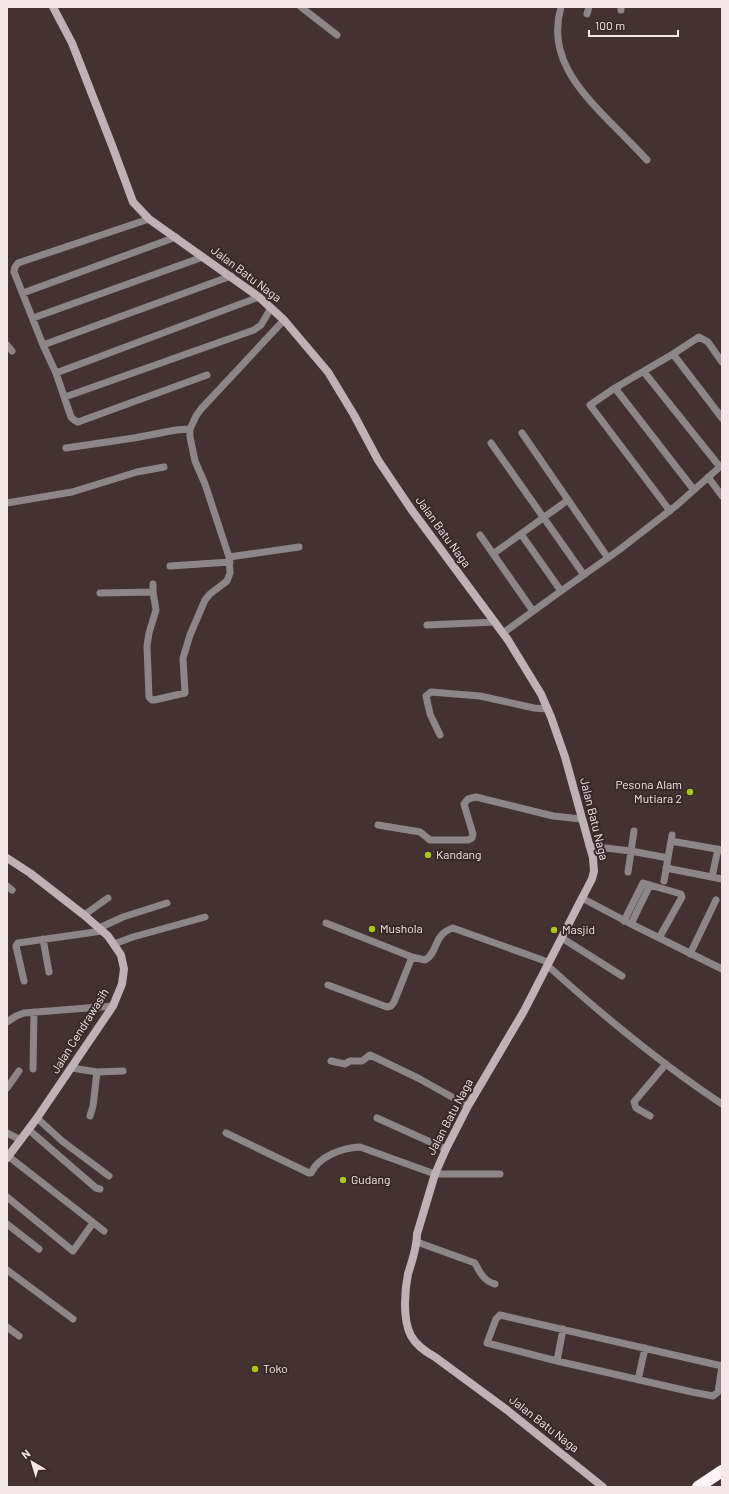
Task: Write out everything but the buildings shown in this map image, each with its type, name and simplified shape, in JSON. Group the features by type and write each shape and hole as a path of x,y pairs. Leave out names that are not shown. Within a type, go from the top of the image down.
{"highway":[{"path":"698,1487 722,1471"}],"street":[{"name":"Jalan Batu Naga","path":"53,7 72,43 114,148 133,202 149,219 259,297 284,320 328,372 354,415 378,460 485,610 504,633 548,709 565,757 594,863 594,871 592,879 524,1011 468,1106 435,1174 417,1234 417,1242 408,1276 405,1293 405,1315 406,1327 412,1339 423,1351 435,1357 507,1410 603,1487"},
{"path":"301,7 337,35"},
{"path":"561,7 559,14 559,41 562,56 568,71 585,96 647,160"},
{"path":"149,219 18,263 14,272 43,345 56,373 71,417 74,420 78,422 207,375"},
{"path":"23,293 176,238"},
{"path":"33,318 204,257"},
{"path":"43,345 231,276"},
{"path":"56,373 259,297"},
{"path":"65,397 254,330 262,325 271,308"},
{"path":"153,584 156,610 149,633 148,646 148,695 152,700 186,692 184,663 186,646 205,600 210,594 227,581 229,577 229,560 203,479 195,460 190,429 201,409 284,320"},
{"path":"670,511 590,405 699,337 708,342 722,362"},
{"path":"674,354 722,418"},
{"path":"504,633 670,511 721,466 644,372"},
{"path":"615,388 694,490"},
{"path":"66,448 190,429"},
{"path":"522,433 608,558"},
{"path":"491,443 584,574"},
{"path":"7,503 72,492 137,472 164,467"},
{"path":"708,477 722,496"},
{"path":"493,554 568,500"},
{"path":"521,534 561,590"},
{"path":"480,535 533,611"},
{"path":"170,566 229,560 299,548"},
{"path":"100,593 153,592"},
{"path":"428,625 495,622"},
{"path":"440,735 430,714 426,696 431,692 480,696 534,708 548,709"},
{"path":"378,825 420,832 430,840 468,840 472,838 473,834 464,804 468,799 476,797 553,816 581,819"},
{"path":"628,872 634,831"},
{"path":"664,881 672,838 720,850 712,877"},
{"path":"589,846 631,851 668,858"},
{"name":"Jalan Cendrawasih","path":"7,858 30,873 101,929 121,955 124,969 122,984 113,1006 38,1118 8,1157"},
{"path":"666,868 722,879"},
{"path":"628,922 643,883 681,894 682,895 659,938"},
{"path":"84,915 108,898"},
{"path":"582,898 690,954 721,967"},
{"path":"690,954 716,900"},
{"path":"24,981 16,944 19,942 101,929 123,917 167,903"},
{"path":"114,944 205,916"},
{"path":"326,923 412,957 425,960 429,958 442,933 453,928 548,964 583,998 666,1064 722,1104"},
{"path":"562,938 622,976"},
{"path":"43,939 49,972"},
{"path":"328,985 387,1008 394,1002 412,957"},
{"path":"7,1022 21,1013 113,1006"},
{"path":"33,1069 34,1012"},
{"path":"331,1061 345,1064 350,1061 362,1061 370,1056 418,1078 468,1106"},
{"path":"650,1116 636,1108 634,1102 666,1064"},
{"path":"72,1068 96,1072 123,1071"},
{"path":"7,1088 19,1071"},
{"path":"90,1116 94,1106 96,1072"},
{"path":"38,1118 62,1141 109,1176"},
{"path":"377,1118 446,1149"},
{"path":"29,1130 96,1188 100,1189"},
{"path":"226,1132 309,1173 311,1173 322,1159 348,1148 360,1147 435,1174 500,1174"},
{"path":"7,1133 21,1140"},
{"path":"8,1157 104,1231"},
{"path":"7,1197 73,1251 93,1223"},
{"path":"7,1224 39,1248"},
{"path":"417,1242 475,1263 488,1282 495,1284"},
{"path":"7,1270 73,1319"},
{"path":"500,1315 564,1329 722,1366 718,1392 713,1396 638,1380 487,1343 496,1319 500,1315"},
{"path":"7,1327 19,1336"},
{"path":"557,1361 564,1329"},
{"path":"638,1380 644,1348"}],"place":[{"name":"Pesona Alam Mutiara 2","path":"690,792"},
{"name":"Kandang","path":"428,855"},
{"name":"Mushola","path":"372,929"},
{"name":"Masjid","path":"554,930"},
{"name":"Gudang","path":"343,1180"},
{"name":"Toko","path":"255,1369"}]}
